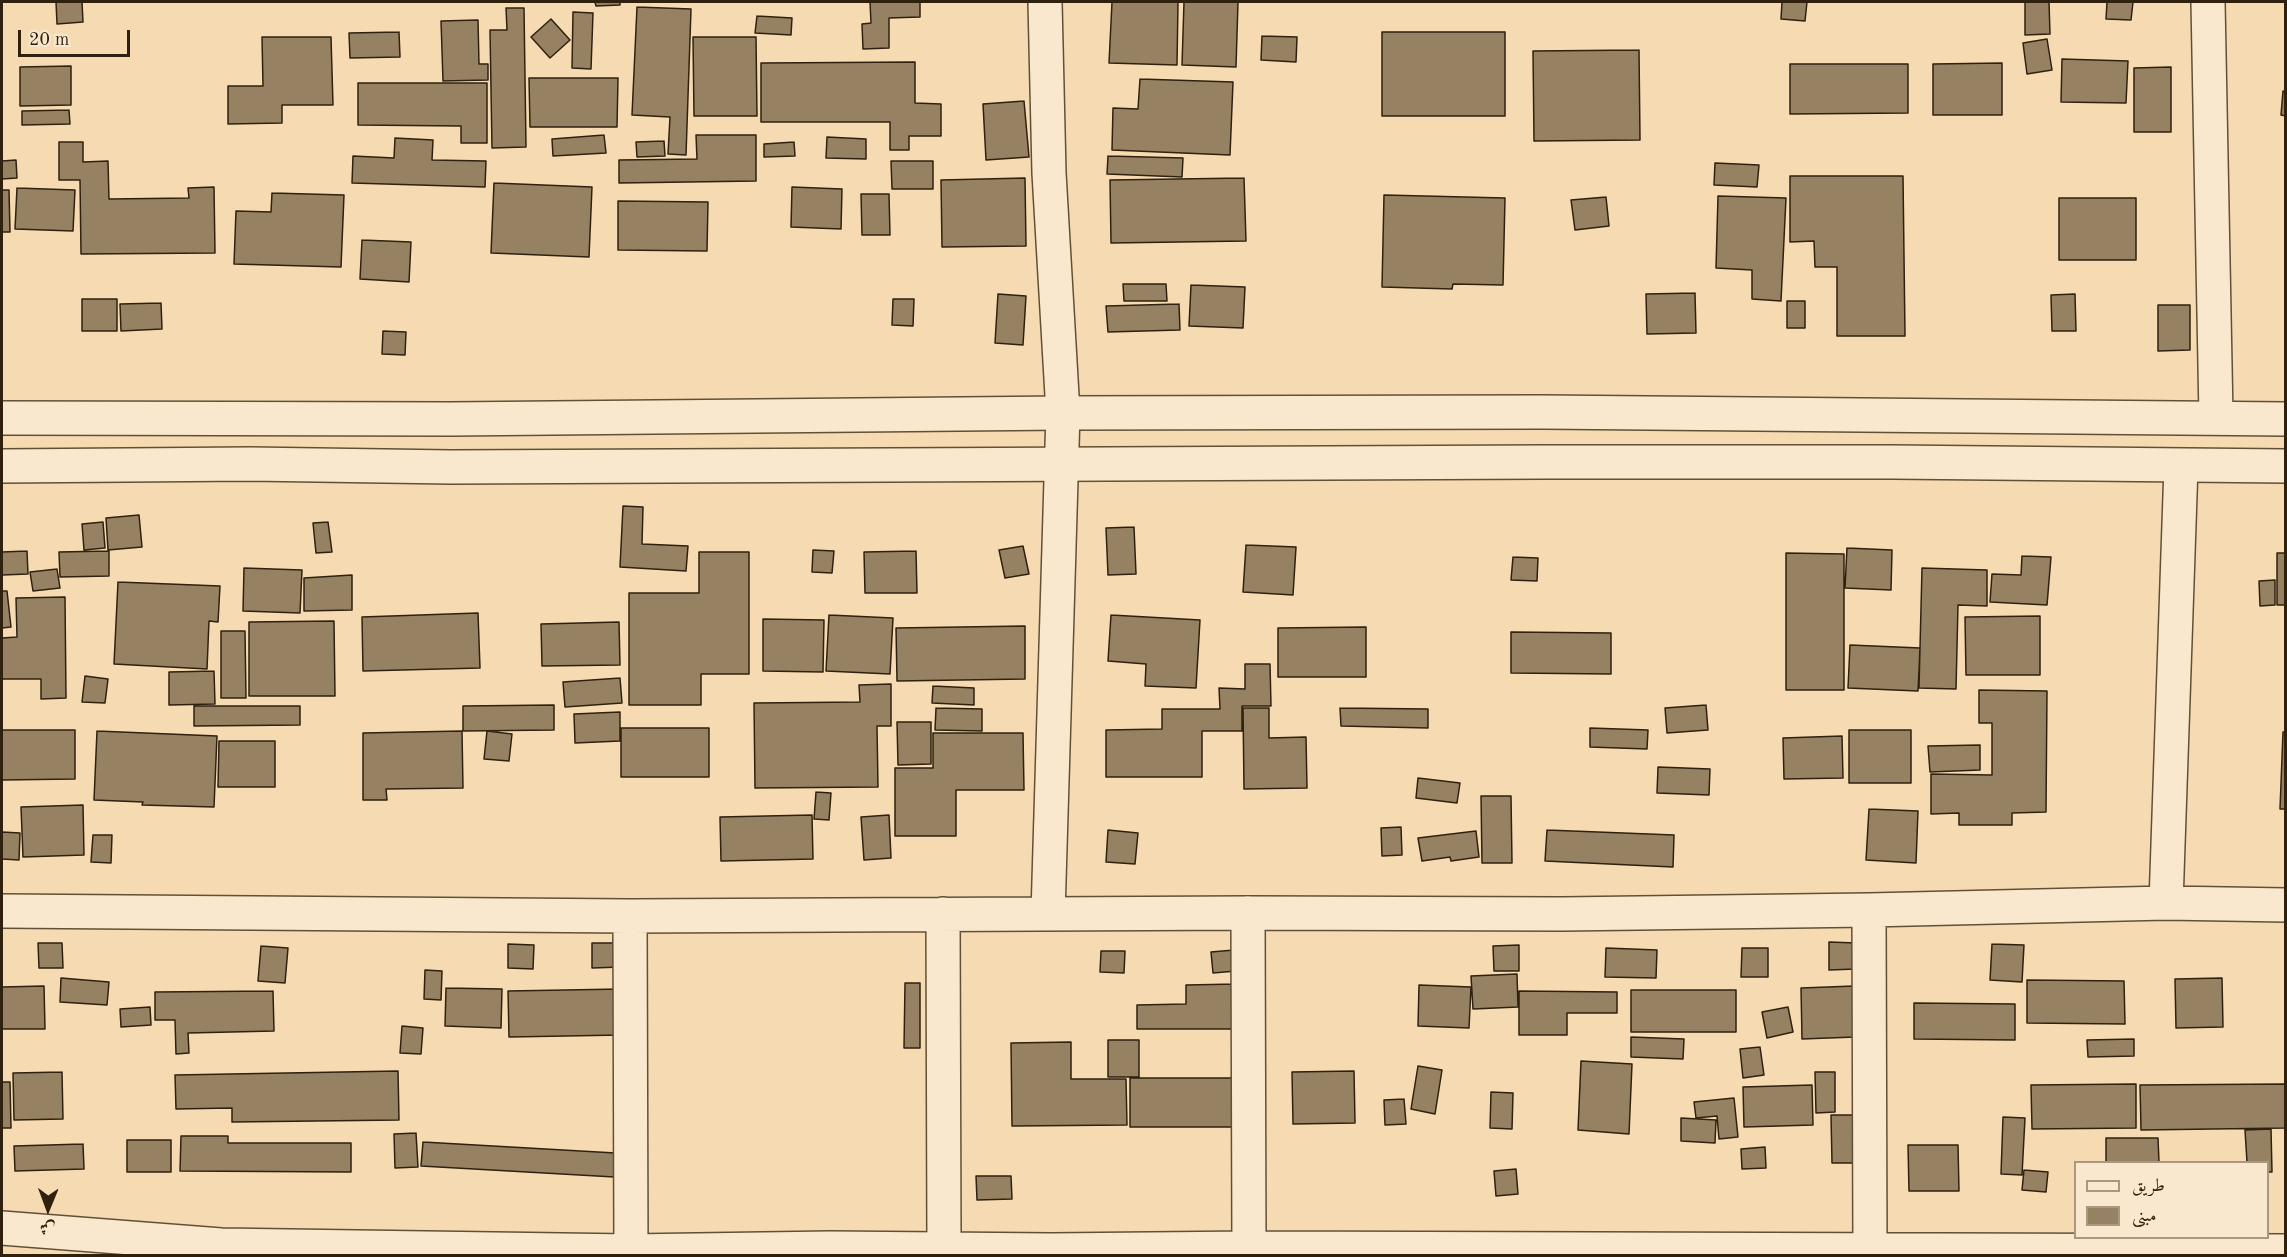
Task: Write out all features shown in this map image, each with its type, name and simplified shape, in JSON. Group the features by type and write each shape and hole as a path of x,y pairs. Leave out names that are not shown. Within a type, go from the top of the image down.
{"street":[{"path":"1045,2 1049,173 1063,413 1048,914"},
{"path":"2208,2 2216,417"},
{"path":"2,418 451,419 1063,413 1542,412 2286,419"},
{"path":"2,466 250,464 462,467 1062,463 1892,462 2286,466"},
{"path":"2166,903 2181,466"},
{"path":"2,911 630,916 1562,914 2166,903 2286,904"},
{"path":"1869,910 1870,1253"},
{"path":"1248,913 1250,1252"},
{"path":"943,914 944,1249"},
{"path":"630,916 631,1253"},
{"path":"2,1228 221,1245 631,1253 944,1249 1870,1253 2286,1251"}],"building":[{"path":"56,2 82,2 83,22 57,24"},
{"path":"595,2 620,2 620,5 596,6"},
{"path":"870,2 920,2 920,17 889,18 889,48 863,49 862,24 871,23"},
{"path":"1112,2 1178,2 1177,65 1109,63"},
{"path":"1184,2 1238,2 1236,67 1182,65"},
{"path":"1782,2 1807,2 1805,21 1781,19"},
{"path":"2025,2 2049,2 2050,34 2025,35"},
{"path":"2107,2 2133,2 2131,20 2106,19"},
{"path":"637,7 691,9 686,155 668,154 670,117 632,115"},
{"path":"506,8 524,8 526,147 492,148 490,30 507,30"},
{"path":"573,12 593,13 591,69 572,68"},
{"path":"757,16 792,18 791,35 755,33"},
{"path":"551,19 570,40 550,58 531,37"},
{"path":"478,20 479,64 488,64 488,80 443,81 441,21"},
{"path":"399,32 400,57 350,58 349,33"},
{"path":"1382,32 1505,32 1505,116 1382,116"},
{"path":"1262,36 1297,37 1296,62 1261,60"},
{"path":"262,37 331,37 333,105 282,105 282,123 228,124 228,86 263,86"},
{"path":"693,37 756,37 757,116 694,116"},
{"path":"2047,39 2052,70 2027,74 2023,43"},
{"path":"1639,50 1640,140 1534,141 1533,51"},
{"path":"2062,59 2128,61 2126,103 2061,102"},
{"path":"915,62 915,103 941,104 941,136 909,136 909,150 890,150 890,122 761,122 761,63"},
{"path":"2002,63 2002,115 1933,115 1933,64"},
{"path":"1790,64 1908,64 1908,113 1790,114"},
{"path":"71,66 71,105 20,106 20,67"},
{"path":"2171,67 2171,132 2134,132 2134,68"},
{"path":"529,78 618,78 617,127 530,127"},
{"path":"1140,79 1233,82 1230,155 1112,150 1113,108 1138,109"},
{"path":"358,83 487,83 487,143 461,143 461,126 358,125"},
{"path":"2283,91 2286,92 2286,116 2281,115"},
{"path":"1024,101 1029,157 986,160 983,104"},
{"path":"69,110 70,124 22,125 22,111"},
{"path":"604,135 606,153 553,156 552,139"},
{"path":"696,135 756,135 756,181 619,183 619,160 697,159"},
{"path":"827,137 866,139 866,159 826,158"},
{"path":"395,138 433,140 432,160 486,161 485,187 352,183 353,156 394,158"},
{"path":"664,141 665,156 637,157 636,142"},
{"path":"59,142 83,142 83,162 108,161 109,199 189,198 188,188 214,187 215,253 81,254 80,180 59,180"},
{"path":"794,142 795,156 764,157 764,144"},
{"path":"1108,156 1183,158 1182,177 1107,174"},
{"path":"16,160 17,178 2,179 2,161"},
{"path":"891,161 933,161 933,189 892,189"},
{"path":"1715,163 1759,165 1757,187 1714,185"},
{"path":"1790,176 1903,176 1905,336 1837,336 1837,267 1815,267 1814,241 1790,242"},
{"path":"1025,178 1026,246 942,247 941,180"},
{"path":"1244,178 1246,241 1111,243 1110,180"},
{"path":"494,183 592,187 589,257 491,253"},
{"path":"792,187 842,189 841,229 791,227"},
{"path":"17,188 75,190 73,231 15,229"},
{"path":"2,190 9,190 10,232 2,232"},
{"path":"272,193 344,195 341,267 234,264 236,211 271,212"},
{"path":"861,194 889,194 890,235 862,235"},
{"path":"1384,195 1505,198 1503,285 1453,284 1452,289 1382,287"},
{"path":"1718,196 1786,198 1781,301 1752,299 1752,270 1716,268"},
{"path":"1606,197 1609,226 1575,230 1571,200"},
{"path":"2059,198 2136,198 2136,260 2059,260"},
{"path":"618,201 708,202 707,251 618,250"},
{"path":"362,240 411,242 409,282 360,279"},
{"path":"1123,284 1166,284 1167,301 1124,301"},
{"path":"1191,285 1245,287 1243,328 1189,326"},
{"path":"1695,293 1696,333 1647,334 1646,294"},
{"path":"998,294 1026,296 1023,345 995,343"},
{"path":"2075,294 2076,331 2052,331 2051,295"},
{"path":"82,299 117,299 117,331 82,331"},
{"path":"893,299 914,299 913,326 892,325"},
{"path":"1787,301 1805,301 1805,328 1787,328"},
{"path":"161,303 162,329 121,331 120,304"},
{"path":"1179,304 1180,330 1108,332 1106,306"},
{"path":"2158,305 2190,305 2190,350 2158,351"},
{"path":"383,331 406,332 405,355 382,354"},
{"path":"623,506 643,507 642,544 688,546 686,571 620,567"},
{"path":"139,515 142,547 108,550 106,518"},
{"path":"103,522 105,548 84,550 82,524"},
{"path":"328,522 332,552 316,553 313,523"},
{"path":"1134,527 1136,574 1108,575 1106,528"},
{"path":"1246,545 1296,547 1293,595 1243,592"},
{"path":"1023,546 1029,574 1005,578 999,550"},
{"path":"1847,548 1892,550 1891,590 1845,588"},
{"path":"813,550 834,551 832,573 812,572"},
{"path":"27,551 28,574 2,575 2,552"},
{"path":"109,551 109,576 60,577 59,552"},
{"path":"916,551 917,593 865,593 864,552"},
{"path":"699,552 749,552 749,674 701,674 701,705 629,705 629,593 699,593"},
{"path":"1786,553 1844,554 1844,690 1786,690"},
{"path":"2277,553 2286,553 2286,605 2277,605"},
{"path":"2022,556 2051,557 2047,605 1990,602 1992,574 2021,575"},
{"path":"1513,557 1538,558 1537,581 1511,580"},
{"path":"244,568 302,570 300,613 243,611"},
{"path":"1922,568 1987,570 1987,606 1958,605 1956,689 1919,688"},
{"path":"57,569 60,588 33,591 30,572"},
{"path":"352,575 352,610 304,611 304,578"},
{"path":"2275,580 2275,605 2260,606 2259,581"},
{"path":"118,582 220,586 218,622 209,621 207,669 114,664"},
{"path":"2,591 7,591 11,627 2,628"},
{"path":"65,597 66,698 41,699 41,679 2,679 2,638 17,637 16,598"},
{"path":"478,613 480,668 363,671 362,617"},
{"path":"829,615 893,618 890,674 826,671"},
{"path":"1111,615 1200,620 1196,688 1145,686 1146,664 1108,661"},
{"path":"2040,616 2040,675 1966,675 1965,617"},
{"path":"763,619 824,620 823,672 763,671"},
{"path":"334,621 335,696 249,696 249,622"},
{"path":"619,622 620,665 542,666 541,624"},
{"path":"1025,626 1025,679 897,681 896,628"},
{"path":"1366,627 1366,677 1278,677 1278,628"},
{"path":"221,631 245,631 246,698 221,698"},
{"path":"1511,632 1611,633 1611,674 1511,673"},
{"path":"1850,645 1920,648 1918,691 1848,688"},
{"path":"1245,664 1270,664 1271,706 1242,706 1242,731 1202,731 1202,777 1106,777 1106,730 1162,729 1162,709 1220,709 1219,688 1245,689"},
{"path":"214,671 215,704 169,705 169,672"},
{"path":"85,676 108,679 105,703 82,702"},
{"path":"620,678 622,703 565,707 563,682"},
{"path":"891,684 891,726 877,726 878,787 755,788 754,703 860,702 859,685"},
{"path":"933,686 974,688 974,705 932,703"},
{"path":"1979,690 2047,691 2046,812 2012,813 2012,825 1959,825 1959,813 1931,814 1931,774 1992,775 1992,723 1979,723"},
{"path":"554,705 554,730 463,731 463,706"},
{"path":"1706,705 1708,730 1667,733 1665,708"},
{"path":"194,706 300,706 300,725 194,726"},
{"path":"936,708 982,709 982,731 935,730"},
{"path":"1243,708 1269,708 1269,738 1306,737 1307,788 1244,789"},
{"path":"1340,708 1428,709 1428,728 1341,726"},
{"path":"620,712 620,741 575,743 574,714"},
{"path":"897,722 931,722 931,764 898,765"},
{"path":"621,728 709,728 709,777 621,777"},
{"path":"1590,728 1648,730 1647,749 1590,747"},
{"path":"2,730 75,730 75,779 2,780"},
{"path":"1849,730 1911,730 1911,783 1849,783"},
{"path":"97,731 217,736 214,807 142,805 143,802 94,800"},
{"path":"462,731 463,788 386,789 387,800 363,800 363,733"},
{"path":"487,731 512,734 509,761 484,759"},
{"path":"2283,732 2286,732 2286,809 2280,809"},
{"path":"933,733 1023,733 1024,790 956,790 956,836 895,836 895,768 933,768"},
{"path":"1842,736 1843,778 1784,779 1783,738"},
{"path":"219,741 275,741 275,787 218,787"},
{"path":"1980,745 1980,770 1930,772 1928,746"},
{"path":"1658,767 1710,769 1709,795 1657,793"},
{"path":"1418,778 1460,783 1457,803 1416,798"},
{"path":"816,792 831,793 829,820 814,819"},
{"path":"1481,796 1511,796 1512,863 1482,863"},
{"path":"83,805 84,855 23,857 21,807"},
{"path":"1869,809 1918,811 1916,863 1866,860"},
{"path":"812,815 813,859 721,861 720,817"},
{"path":"889,815 891,858 864,860 861,817"},
{"path":"1401,827 1402,855 1382,856 1381,828"},
{"path":"1108,830 1138,833 1135,864 1106,862"},
{"path":"1547,830 1674,835 1673,867 1545,861"},
{"path":"1476,831 1479,857 1451,861 1450,857 1422,861 1418,838"},
{"path":"2,832 20,833 19,860 2,859"},
{"path":"93,835 112,835 111,863 91,862"},
{"path":"1829,942 1856,943 1856,969 1829,970"},
{"path":"38,943 62,943 63,968 39,968"},
{"path":"592,943 621,943 621,967 592,968"},
{"path":"508,944 534,945 533,969 508,968"},
{"path":"1992,944 2024,945 2022,982 1990,980"},
{"path":"1519,945 1519,971 1494,971 1493,946"},
{"path":"261,946 288,948 285,983 258,981"},
{"path":"1606,948 1657,950 1656,978 1605,977"},
{"path":"1742,948 1768,948 1768,977 1741,977"},
{"path":"1234,950 1236,971 1213,973 1211,952"},
{"path":"1101,951 1125,951 1124,973 1100,972"},
{"path":"425,970 442,971 441,1000 424,999"},
{"path":"1517,974 1518,1007 1473,1009 1471,976"},
{"path":"61,978 109,982 107,1005 60,1002"},
{"path":"2222,978 2223,1027 2176,1028 2175,979"},
{"path":"2027,980 2124,981 2125,1024 2027,1023"},
{"path":"905,983 920,983 920,1048 904,1048"},
{"path":"1237,984 1238,1029 1137,1029 1137,1005 1186,1004 1186,985"},
{"path":"1419,985 1471,987 1469,1028 1418,1026"},
{"path":"44,986 45,1029 2,1029 2,987"},
{"path":"1854,986 1855,1037 1802,1039 1801,988"},
{"path":"446,988 502,989 501,1028 445,1026"},
{"path":"622,989 622,1035 509,1037 508,991"},
{"path":"1631,990 1736,990 1736,1032 1631,1032"},
{"path":"273,991 274,1031 188,1033 189,1053 176,1054 175,1020 155,1020 155,992"},
{"path":"1519,991 1617,992 1617,1013 1567,1013 1567,1035 1519,1035"},
{"path":"1914,1003 2015,1004 2015,1040 1914,1039"},
{"path":"150,1007 151,1025 121,1027 120,1009"},
{"path":"1788,1007 1793,1032 1767,1038 1762,1012"},
{"path":"402,1026 423,1028 421,1054 400,1053"},
{"path":"1631,1037 1684,1039 1683,1059 1631,1057"},
{"path":"2134,1039 2134,1056 2088,1057 2087,1040"},
{"path":"1108,1040 1139,1040 1139,1077 1108,1077"},
{"path":"1071,1042 1071,1079 1126,1079 1127,1125 1012,1126 1011,1043"},
{"path":"1760,1047 1764,1075 1743,1078 1740,1049"},
{"path":"1581,1061 1632,1064 1629,1134 1578,1130"},
{"path":"1418,1066 1442,1070 1435,1114 1411,1109"},
{"path":"398,1071 399,1120 232,1122 232,1108 176,1109 175,1075"},
{"path":"1354,1071 1355,1123 1293,1124 1292,1072"},
{"path":"62,1072 63,1119 14,1120 13,1073"},
{"path":"1815,1072 1835,1072 1835,1112 1816,1113"},
{"path":"1130,1078 1238,1078 1238,1127 1130,1127"},
{"path":"2,1082 10,1082 11,1128 2,1128"},
{"path":"2136,1084 2136,1128 2032,1129 2031,1085"},
{"path":"2286,1084 2286,1128 2141,1130 2140,1085"},
{"path":"1812,1085 1813,1125 1744,1127 1743,1087"},
{"path":"1491,1092 1513,1093 1512,1129 1490,1128"},
{"path":"1734,1098 1738,1137 1719,1139 1717,1116 1696,1118 1694,1102"},
{"path":"1404,1099 1406,1124 1385,1125 1384,1100"},
{"path":"1831,1115 1860,1115 1860,1163 1832,1163"},
{"path":"2003,1117 2025,1118 2022,1175 2001,1174"},
{"path":"1681,1118 1716,1120 1715,1143 1681,1141"},
{"path":"2271,1129 2272,1172 2269,1172 2269,1161 2247,1161 2245,1130"},
{"path":"416,1133 418,1167 395,1168 394,1134"},
{"path":"181,1136 228,1136 228,1143 351,1143 351,1172 180,1171"},
{"path":"2106,1138 2158,1138 2159,1161 2106,1161"},
{"path":"127,1140 171,1140 171,1172 127,1172"},
{"path":"423,1142 633,1154 632,1178 421,1166"},
{"path":"83,1144 84,1169 15,1171 14,1146"},
{"path":"1908,1145 1958,1145 1959,1191 1909,1191"},
{"path":"1765,1147 1766,1168 1742,1169 1741,1149"},
{"path":"1516,1169 1518,1194 1496,1196 1494,1171"},
{"path":"2024,1170 2048,1172 2046,1192 2022,1190"},
{"path":"976,1176 1011,1176 1012,1199 977,1200"}]}
